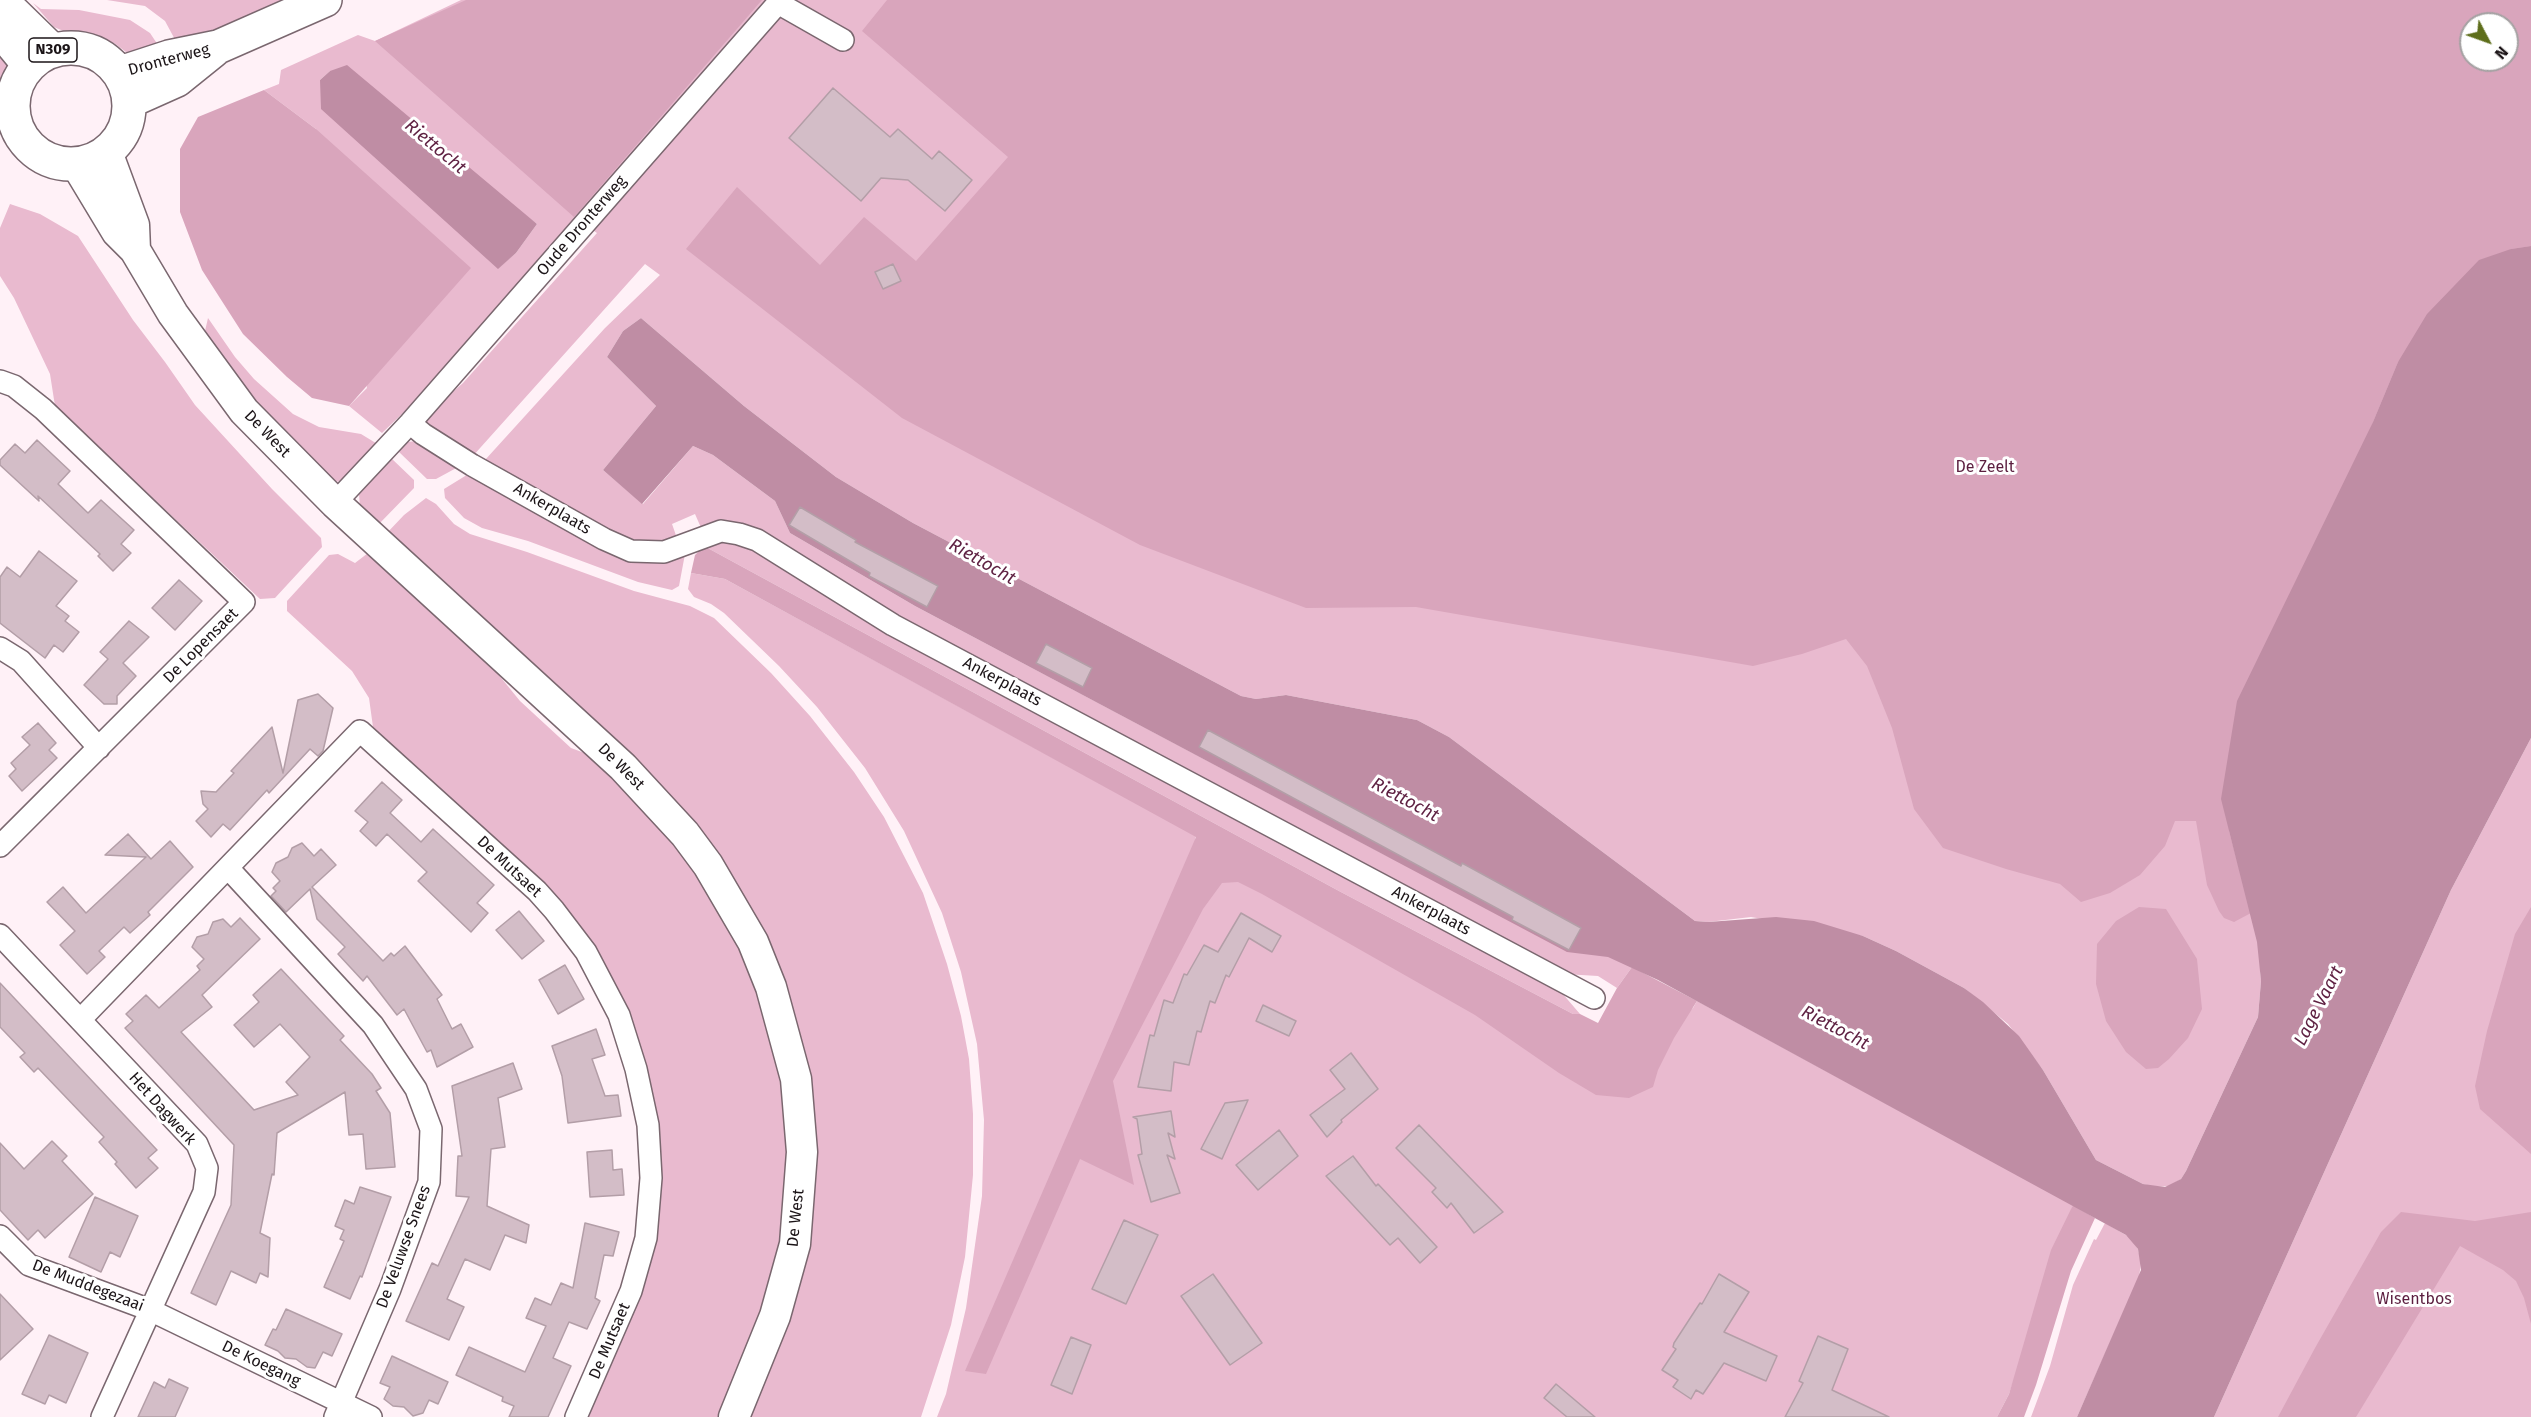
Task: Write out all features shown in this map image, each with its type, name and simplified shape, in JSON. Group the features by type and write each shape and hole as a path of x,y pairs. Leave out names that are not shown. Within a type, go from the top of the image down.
{"main road":[{"name":"Dronterweg","path":"125,87 177,80 218,47 325,0"},
{"path":"0,3 15,12 41,58"},
{"path":"0,32 41,58"},
{"name":"N309","path":"76,164 62,164 12,142 16,124 6,111 19,79 41,58 73,47 91,50 108,60 125,87"},
{"path":"76,164 92,160 107,152 115,144 127,124 125,87"},
{"name":"De West","path":"107,152 134,225 135,250"},
{"name":"De West","path":"76,164 117,232 135,250 173,314 244,411 334,503 623,767 696,849 732,903 753,942 771,987 796,1079 802,1152 795,1244 774,1316 734,1417"}],"street":[{"name":"Oude Dronterweg","path":"334,503 410,423 778,3 843,40"},
{"name":"De Lopensaet","path":"0,381 14,386 43,409 244,602 0,846"},
{"name":"Ankerplaats","path":"410,423 423,434 472,465 604,539 631,551 664,552 721,531 757,540 893,626 1594,998"},
{"path":"0,648 21,661 99,748"},
{"name":"De Mutsaet","path":"80,1020 360,731 537,891 586,952 619,1015 636,1069 648,1125 651,1178 646,1239 631,1291 576,1417"},
{"name":"De Veluwse Snees","path":"228,868 374,1024 416,1089 431,1129 429,1182 390,1289 338,1410"},
{"name":"Het Dagwerk","path":"0,935 197,1144 207,1168 204,1192 102,1417"},
{"name":"De Muddegezaai","path":"0,1236 29,1265 150,1310"},
{"name":"De Koegang","path":"150,1310 338,1410 371,1417"}],"green space":[{"path":"107,0 298,0 179,47 165,21 145,6"},
{"name":"De Zeelt","path":"461,0 2531,0 2531,432 2260,970 2258,1017 2186,1171 2181,1179 2170,1186 2155,1187 2143,1184 2096,1160 2043,1070 2008,1024 1964,988 1863,936 1751,917 1708,922 1695,921 1449,737 1417,720 1286,695 1256,699 1241,696 913,523 836,477 744,406 641,318 623,331 607,357 656,406 603,470 643,504 693,446 713,455 775,501 790,533 915,606 1385,855 1632,967 1617,988 1598,976 1564,974 897,618 790,555 702,530 695,514 672,524 678,541 635,544 485,464 485,460 605,328 660,275 645,264 472,457 423,422 463,383 597,233 575,218 404,412 382,433 349,406 367,388 316,129 264,90 279,84 281,70 358,35 375,41","holes":["330,71 537,224 516,253 498,268 320,80"]},
{"path":"466,0 762,0 574,217 375,41"},
{"name":"De Zeelt","path":"887,0 2531,0 2531,246 2511,249 2398,362 2373,422 2229,831 2251,913 2234,922 2224,918 2207,885 2196,821 2175,821 2165,846 2140,875 2110,893 2081,902 2060,884 1943,848 1914,809 1892,728 1867,666 1846,639 1802,654 1753,666 1416,607 1306,608 1140,545 902,418 686,249 737,187 820,265 864,217 916,261 1008,157 862,31"},
{"path":"33,3 41,9 79,10 130,20 150,33 162,51 134,58 114,43 80,38 54,27"},
{"path":"0,36 4,40 13,76 5,97 0,101"},
{"path":"264,90 316,129 471,268 349,406 312,398 243,334 202,270 180,212 180,149 198,117"},
{"path":"10,204 40,214 78,236 133,320 195,405 272,489 321,538 322,547 275,598 260,599 55,406 50,374 14,298 0,276 0,228"},
{"path":"208,318 235,357 254,379 293,414 319,427 361,434 379,445 346,481 331,482 250,398 211,348 212,341 205,331"},
{"path":"417,441 460,466 436,479 427,479 399,452 407,442"},
{"path":"391,458 414,480 414,488 378,525 360,508 359,494"},
{"path":"470,473 579,532 685,554 679,586 672,590 638,582 528,541 482,528 464,518 445,498 444,489"},
{"path":"426,498 436,504 454,524 470,534 634,591 690,606 714,618 771,673 810,716 854,772 884,817 923,893 947,964 961,1016 969,1059 973,1114 973,1175 965,1257 951,1325 921,1417 748,1417 809,1210 756,920 386,534 404,515"},
{"path":"722,540 737,540 847,607 1562,993 1580,1014 1573,1014 1339,891 704,546"},
{"path":"704,546 1339,891 1573,1014 1580,1014 1598,1023 1617,988 1632,967 1697,1001 1674,1038 1658,1070 1653,1087 1629,1098 1596,1095 1559,1073 1475,1015 1262,894 1238,882 1222,883 1203,909 1113,1081 1134,1185 1080,1159 986,1374 965,1371 1196,837 725,579 691,573 695,555"},
{"path":"372,550 471,641 520,701 571,748 598,758 662,822 742,942 782,1059 790,1157 781,1255 725,1417 585,1417 625,1330 658,1138 652,1089 637,1037 624,1004 504,849 373,727 369,698 352,671 287,611 287,601 329,555 338,554 355,563"},
{"path":"691,573 725,579 1196,836 1195,840 1610,1065 1693,1008 1697,1001 2073,1205 2009,1394 1997,1417 937,1417 946,1394 966,1308 982,1196 984,1120 977,1044 961,972 942,913 904,831 865,768 817,707 779,666 724,613 711,604 694,597 688,589"},
{"name":"Wisentbos","path":"2531,738 2531,1417 2214,1417 2451,890"},
{"path":"2139,907 2166,909 2197,959 2202,1009 2188,1038 2169,1059 2158,1068 2146,1069 2126,1052 2106,1021 2096,984 2097,944 2116,921"},
{"path":"2531,907 2531,1154 2480,1109 2475,1086 2487,1031 2515,934"},
{"path":"2073,1205 2095,1218 2071,1271 2036,1385 2024,1417 1997,1417 2009,1394 2051,1250"},
{"path":"2401,1212 2475,1221 2531,1212 2531,1324 2524,1298 2516,1281 2503,1270 2460,1246 2356,1417 2278,1417 2381,1232"},
{"path":"2105,1223 2131,1238 2138,1249 2141,1263 2139,1277 2077,1417 2031,1417 2050,1366 2073,1285 2094,1239 2096,1240"}],"water":[{"name":"Riettocht","path":"347,65 537,224 516,253 498,269 321,109 320,80 330,71"},
{"path":"2531,246 2531,738 2451,890 2214,1417 2077,1417 2141,1270 2138,1249 2126,1235 1658,980 1608,957 1567,952 915,606 790,533 775,501 713,455 693,446 642,504 603,470 656,406 607,357 623,331 641,318 744,406 836,477 913,523 1241,696 1256,699 1286,695 1417,720 1449,737 1695,921 1776,917 1814,921 1863,936 1964,988 1983,1002 2019,1036 2043,1070 2096,1160 2143,1184 2165,1187 2181,1179 2186,1171 2258,1017 2261,981 2257,942 2221,799 2237,701 2373,422 2398,362 2427,314 2479,260 2511,249"}],"building":[{"path":"833,88 890,137 898,129 932,159 939,151 972,180 945,211 908,180 881,178 861,201 789,138"},
{"path":"893,264 901,281 883,289 875,272"},
{"path":"37,440 70,471 58,484 88,513 101,500 134,530 121,544 131,553 113,571 98,556 100,554 38,496 39,501 0,465 0,460 15,444 25,453"},
{"path":"800,507 856,540 855,542 938,586 927,607 869,576 870,573 789,525"},
{"path":"39,551 77,581 56,606 69,616 65,621 79,632 63,652 54,645 45,658 0,623 0,577 7,567 20,577"},
{"path":"179,580 202,601 175,630 152,608"},
{"path":"129,621 149,637 123,663 136,676 117,696 117,704 104,704 84,685 108,659 100,652"},
{"path":"1046,644 1092,668 1083,687 1036,663"},
{"path":"318,694 333,708 323,751 318,756 310,749 230,830 223,824 211,837 196,821 208,809 203,804 201,791 216,792 234,773 231,771 272,727 283,773 298,700"},
{"path":"38,723 56,743 49,750 57,758 22,791 9,776 16,769 11,763 30,745 22,737"},
{"path":"1208,730 1581,928 1569,950 1512,920 1513,917 1199,747"},
{"path":"382,782 402,800 390,813 421,842 433,829 494,885 477,903 488,913 471,932 418,881 427,872 387,834 376,846 360,831 368,822 355,811"},
{"path":"128,834 151,859 170,841 193,867 148,912 150,915 130,933 124,927 99,951 105,957 87,974 60,945 75,931 47,902 63,887 86,913 146,857 105,855"},
{"path":"302,843 314,856 321,849 336,865 312,887 383,961 391,953 394,956 405,946 442,995 437,999 452,1029 461,1024 473,1047 437,1067 431,1050 427,1052 404,1009 397,1015 367,976 363,981 338,954 345,947 317,919 310,889 286,912 271,896 276,891 273,888 280,881 272,872 276,863 288,857 292,848"},
{"path":"519,911 544,941 522,959 496,930"},
{"path":"1241,913 1281,936 1272,952 1249,938 1229,977 1226,975 1215,1003 1210,1001 1201,1032 1197,1031 1189,1065 1174,1062 1171,1091 1138,1087 1150,1035 1154,1036 1164,1000 1173,1003 1184,974 1187,975 1204,945 1218,952"},
{"path":"240,918 260,939 202,995 212,1007 181,1032 254,1110 298,1095 286,1082 310,1057 280,1024 254,1047 234,1025 259,1002 253,995 281,969 344,1036 340,1040 372,1074 381,1088 376,1091 390,1113 395,1167 366,1169 363,1134 349,1135 345,1092 277,1133 274,1175 272,1174 260,1233 270,1238 268,1277 260,1273 256,1283 231,1271 216,1305 191,1293 231,1205 234,1145 125,1028 133,1021 126,1014 146,995 159,1008 200,970 197,966 204,959 192,947 197,937 208,934 213,922 223,919 231,927"},
{"path":"565,965 584,999 558,1014 539,980"},
{"path":"0,983 157,1150 148,1158 158,1168 136,1188 99,1142 104,1137 38,1068 34,1072 20,1057 25,1053 0,1027"},
{"path":"1263,1005 1296,1021 1289,1036 1256,1021"},
{"path":"596,1029 605,1055 592,1059 605,1096 618,1095 621,1116 568,1123 562,1076 552,1046"},
{"path":"1351,1053 1378,1089 1341,1120 1342,1122 1327,1137 1310,1115 1345,1089 1330,1070"},
{"path":"513,1063 522,1089 498,1098 505,1147 491,1149 487,1206 529,1225 526,1243 505,1235 490,1270 465,1259 447,1299 464,1307 449,1340 406,1321 432,1263 438,1266 469,1197 456,1196 458,1156 462,1156 452,1086"},
{"path":"1248,1100 1222,1159 1201,1149 1225,1103"},
{"path":"1171,1111 1175,1137 1168,1133 1175,1159 1167,1155 1180,1193 1151,1202 1138,1155 1142,1154 1137,1119 1133,1117"},
{"path":"1419,1125 1503,1212 1474,1233 1451,1203 1447,1208 1432,1192 1436,1188 1396,1148"},
{"path":"1279,1130 1298,1156 1258,1190 1236,1165"},
{"path":"52,1141 67,1156 62,1161 93,1194 45,1238 38,1230 28,1240 0,1210 0,1143 24,1169"},
{"path":"612,1150 613,1170 622,1169 624,1195 590,1197 587,1152"},
{"path":"1353,1156 1376,1186 1378,1184 1437,1247 1420,1263 1398,1238 1390,1245 1326,1176"},
{"path":"360,1187 391,1197 362,1277 360,1276 350,1299 324,1287 344,1241 340,1239 344,1230 335,1226 345,1200 354,1204"},
{"path":"95,1197 138,1216 120,1257 110,1252 101,1272 69,1257"},
{"path":"1124,1220 1158,1235 1126,1304 1092,1289"},
{"path":"585,1223 619,1232 613,1256 604,1255 595,1298 600,1301 587,1329 569,1322 553,1358 571,1366 548,1417 509,1417 514,1406 502,1401 503,1397 456,1375 469,1347 525,1372 546,1326 526,1318 535,1298 551,1305 561,1283 573,1288"},
{"path":"1213,1274 1262,1343 1230,1365 1181,1296"},
{"path":"1719,1274 1749,1292 1724,1332 1777,1356 1766,1381 1724,1363 1703,1394 1696,1390 1691,1399 1673,1387 1678,1380 1662,1370 1676,1349 1673,1347 1674,1343 1700,1303 1702,1304"},
{"path":"0,1294 33,1329 0,1360"},
{"path":"286,1309 342,1334 332,1356 323,1352 315,1368 307,1367 296,1359 285,1358 278,1351 265,1345 273,1329 276,1330"},
{"path":"49,1335 88,1353 66,1403 49,1395 45,1404 22,1394"},
{"path":"1818,1336 1848,1349 1832,1390 1889,1417 1785,1417 1803,1383 1799,1381"},
{"path":"1071,1337 1091,1345 1072,1394 1051,1385"},
{"path":"392,1356 448,1382 438,1404 429,1400 423,1413 413,1416 404,1407 393,1406 384,1399 390,1387 380,1383"},
{"path":"169,1379 188,1388 175,1417 138,1417 154,1382 165,1388"},
{"path":"1556,1384 1595,1417 1567,1417 1544,1398"}],"water label":[{"name":"Lage Vaart","path":"2319,1006"}]}
